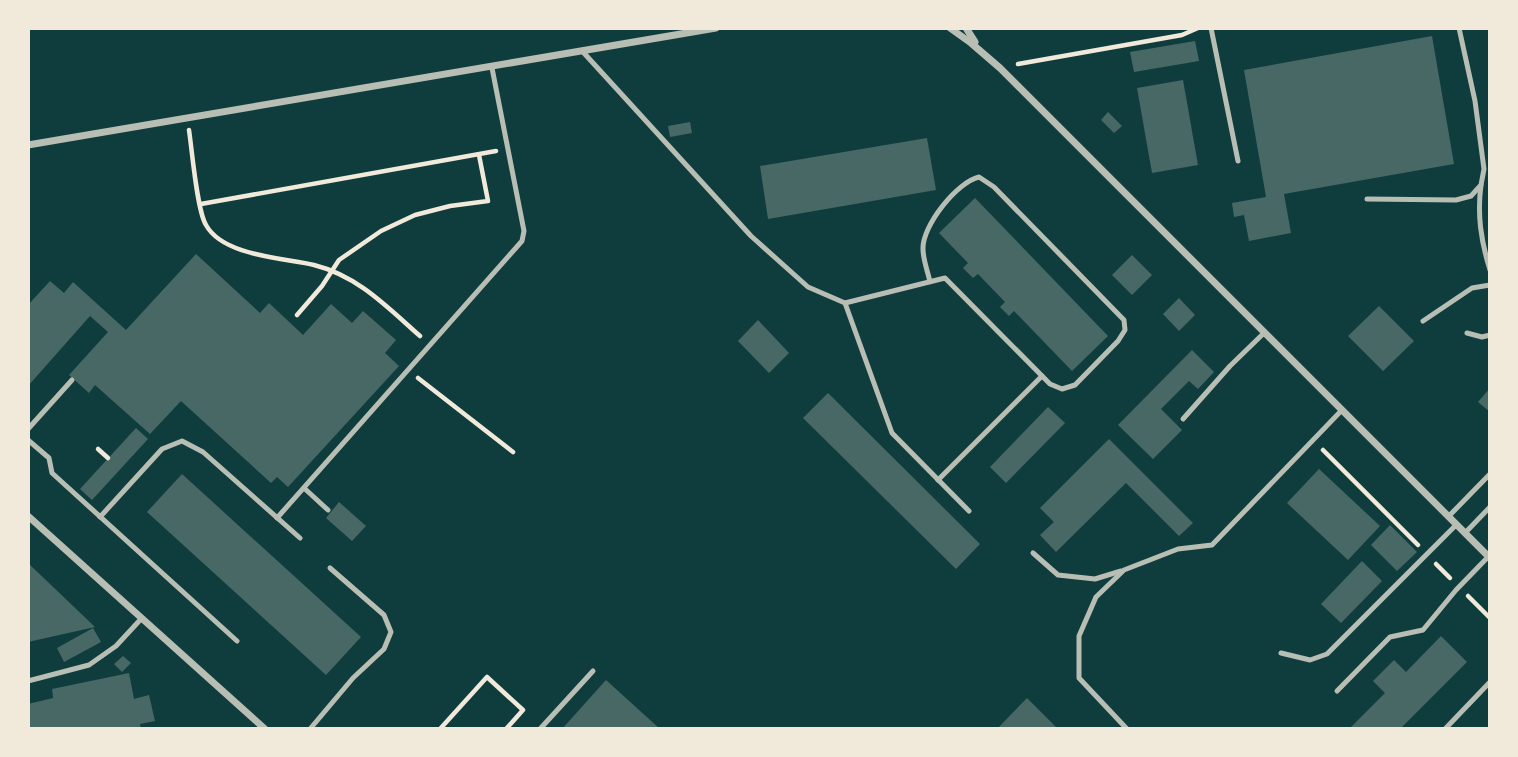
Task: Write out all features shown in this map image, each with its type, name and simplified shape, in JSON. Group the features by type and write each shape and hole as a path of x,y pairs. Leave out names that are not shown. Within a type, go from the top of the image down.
{"street":[{"path":"28,145 716,28"},
{"path":"950,28 1000,68 1489,558"},
{"path":"966,28 1000,68"},
{"path":"28,516 265,729"}],"lane":[{"path":"1212,28 1238,161"},
{"path":"1459,28 1475,101 1485,169 1479,205 1481,238 1490,270"},
{"path":"583,52 751,236 808,287 845,303 930,282 945,278 1050,384 1062,388 1075,384 1118,341 1125,330 1124,320 987,181 979,177 970,179 937,213 926,231 923,248 930,282"},
{"path":"278,518 522,242 524,230 492,68"},
{"path":"1367,199 1456,200 1471,196 1481,185"},
{"path":"1423,321 1472,288 1490,285"},
{"path":"845,303 891,433 969,511"},
{"path":"1183,419 1230,366 1265,332"},
{"path":"1467,333 1482,337 1490,335"},
{"path":"938,480 1042,376"},
{"path":"28,429 72,380"},
{"path":"1032,553 1058,575 1095,579 1178,549 1212,545 1342,411"},
{"path":"28,440 49,458 52,473 237,642"},
{"path":"100,517 162,449 182,441 203,452 300,538"},
{"path":"1448,517 1490,474"},
{"path":"303,488 328,510"},
{"path":"1465,533 1490,507"},
{"path":"1281,653 1310,660 1327,654 1456,525"},
{"path":"1337,691 1390,637 1423,630 1459,587 1489,558"},
{"path":"310,729 353,678 384,649 391,632 384,615 331,568"},
{"path":"1124,570 1096,597 1083,626 1079,636 1079,678 1127,729"},
{"path":"28,681 89,665 116,646 141,619"},
{"path":"540,729 593,671"},
{"path":"1445,729 1490,682"}],"path":[{"path":"1000,68 1182,35 1198,28"},
{"path":"187,119 205,225 216,237 227,244 258,255 345,275 369,292 431,346"},
{"path":"201,204 507,149"},
{"path":"297,315 322,286 339,260 381,231 415,215 450,206 488,201 480,154"},
{"path":"409,371 513,452"},
{"path":"1312,439 1490,618"},
{"path":"97,449 108,458"},
{"path":"440,729 487,677 523,710 506,729"}],"building":[{"path":"1432,36 1454,164 1284,194 1291,233 1249,241 1244,215 1234,217 1232,203 1266,197 1244,70"},
{"path":"1195,41 1199,61 1134,72 1130,52"},
{"path":"1183,80 1198,165 1152,173 1137,88"},
{"path":"1108,112 1122,126 1114,133 1101,120"},
{"path":"690,122 692,133 670,137 668,126"},
{"path":"927,138 936,190 768,219 760,166"},
{"path":"975,198 1108,336 1072,371 1014,311 1009,316 1000,307 1005,302 978,274 973,278 963,268 968,263 939,233"},
{"path":"196,254 260,313 269,303 303,335 331,304 352,323 363,311 396,340 385,353 399,366 288,487 277,477 271,483 181,401 150,434 95,385 89,393 69,375 108,332 90,316 28,386 28,305 50,281 64,293 73,282 126,330"},
{"path":"1132,255 1152,275 1132,295 1112,275"},
{"path":"1179,298 1195,315 1179,331 1163,314"},
{"path":"1379,306 1414,341 1383,371 1348,336"},
{"path":"758,320 789,353 769,373 738,341"},
{"path":"1192,350 1214,372 1198,389 1189,381 1161,409 1182,430 1153,459 1118,425"},
{"path":"1490,388 1490,412 1478,402"},
{"path":"828,393 980,544 956,569 803,418"},
{"path":"1048,407 1065,423 1006,483 990,467"},
{"path":"136,428 148,439 92,500 80,489"},
{"path":"1109,439 1193,523 1179,536 1126,483 1056,552 1040,535 1054,522 1040,508"},
{"path":"1319,469 1380,526 1348,560 1287,503"},
{"path":"182,474 361,637 326,675 147,512"},
{"path":"339,502 366,526 352,541 326,518"},
{"path":"1390,525 1417,552 1397,571 1371,545"},
{"path":"1362,561 1382,581 1341,623 1321,604"},
{"path":"28,563 95,627 28,642"},
{"path":"93,628 101,642 64,662 57,648"},
{"path":"1441,636 1467,662 1400,729 1349,729 1385,693 1373,681 1394,660 1406,672"},
{"path":"123,656 131,663 122,672 114,664"},
{"path":"129,673 134,699 149,695 155,721 140,724 141,729 28,729 28,704 53,698 52,689"},
{"path":"606,680 660,729 562,729"},
{"path":"1027,698 1058,729 997,729"}]}
